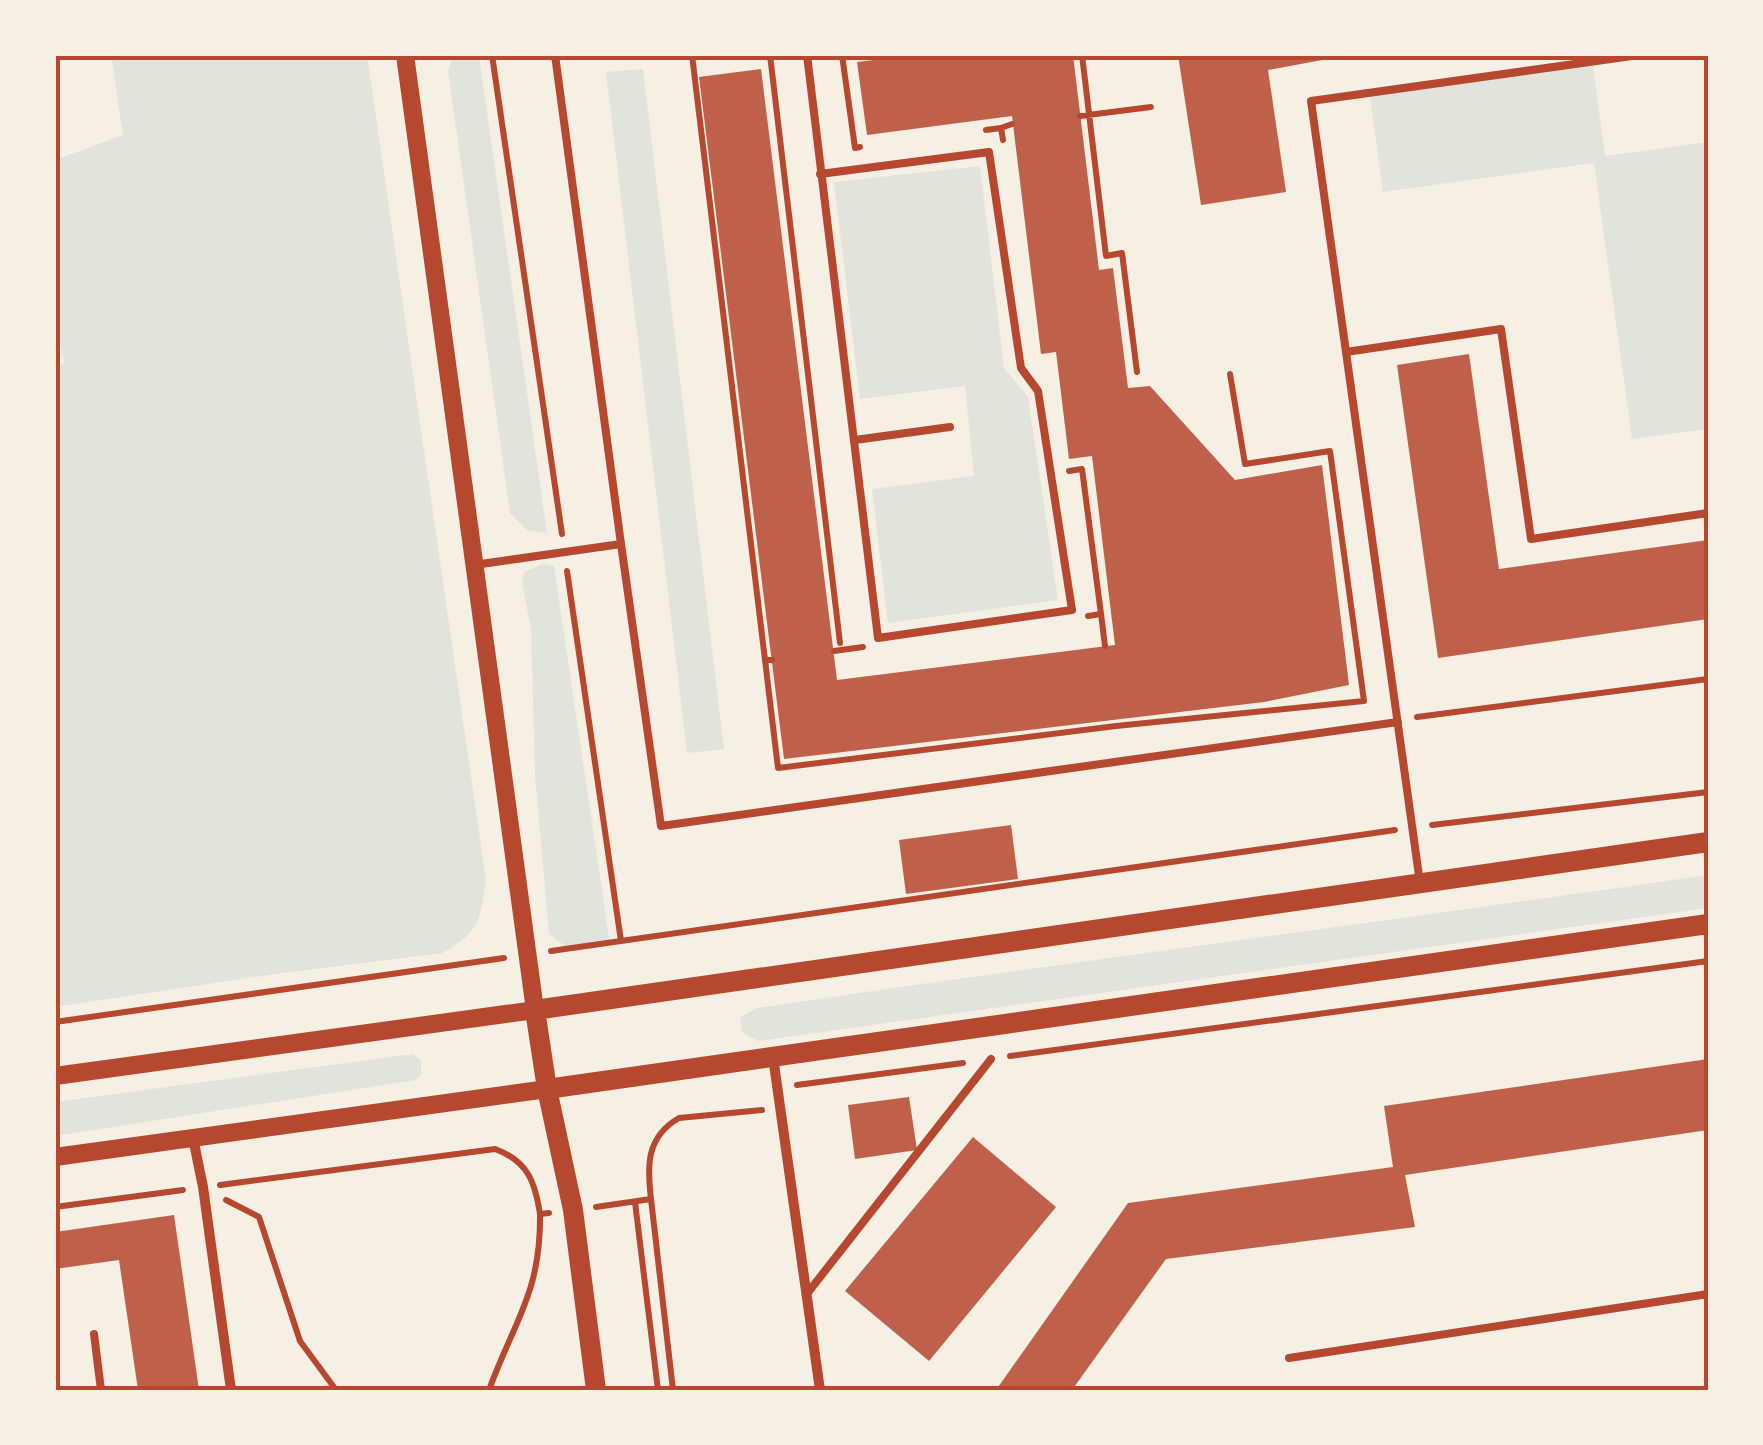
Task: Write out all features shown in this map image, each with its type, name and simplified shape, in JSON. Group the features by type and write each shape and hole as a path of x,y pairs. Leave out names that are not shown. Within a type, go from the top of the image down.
{"main road":[{"path":"596,1390 573,1210 535,1010 1708,842"},
{"path":"548,1089 1708,924"}],"street":[{"path":"55,1076 535,1010 405,55"},
{"path":"772,1057 820,1390"},
{"path":"55,1157 548,1089"},
{"path":"194,1138 232,1390"}],"lane":[{"path":"556,55 661,826 1398,721"},
{"path":"808,55 820,174 878,638 1072,610 1038,390 1020,368 989,152 820,174"},
{"path":"1420,883 1311,101 1639,55"},
{"path":"1346,352 1500,329 1531,539 1708,513"},
{"path":"855,440 950,426"},
{"path":"474,565 621,544"},
{"path":"806,1295 991,1059"},
{"path":"1289,1358 1708,1294"},
{"path":"94,1334 101,1390"}],"path":[{"path":"492,55 622,940"},
{"path":"692,55 768,660 778,768 1116,726 1364,701 1330,450 1245,464 1230,374"},
{"path":"770,55 840,643"},
{"path":"842,55 855,148 873,145"},
{"path":"1082,55 1085,116 1106,256 1122,254 1137,372"},
{"path":"1085,116 1151,107"},
{"path":"983,130 1012,124"},
{"path":"1002,128 1004,148"},
{"path":"1063,472 1082,469 1105,646"},
{"path":"1082,617 1100,614"},
{"path":"834,651 872,646"},
{"path":"1398,721 1708,679"},
{"path":"55,1022 1412,827 1708,792"},
{"path":"673,1390 647,1166 655,1144 669,1124 679,1118 764,1110 777,1088 1708,962"},
{"path":"55,1207 496,1149 524,1166 536,1186 540,1214 537,1274 490,1390"},
{"path":"204,1187 259,1217 300,1341 336,1390"},
{"path":"540,1214 651,1200"},
{"path":"635,1202 658,1390"}],"shaded area":[{"path":"111,55 367,55 486,880 476,924 442,953 55,1007 55,366 64,364 55,317 55,160 123,135"},
{"path":"453,55 479,55 547,533 527,530 510,513 448,71"},
{"path":"1592,60 1605,156 1708,142 1708,429 1632,439 1594,163 1383,192 1369,90"},
{"path":"643,69 724,749 687,753 606,72"},
{"path":"980,166 1004,368 1028,397 1058,600 888,623 872,489 974,476 965,386 860,399 834,182"},
{"path":"543,564 554,566 610,944 568,948 549,934 535,775 531,629 522,582 524,572"},
{"path":"1708,875 1708,908 758,1041 742,1032 740,1017 757,1008"},
{"path":"413,1054 421,1060 421,1074 416,1080 55,1136 55,1102"}],"building":[{"path":"915,55 1073,55 1099,270 1113,268 1128,388 1150,386 1235,480 1322,465 1349,685 1264,702 784,759 699,77 761,69 837,680 1115,645 1092,456 1069,459 1056,352 1041,354 1012,116 867,135 857,62"},
{"path":"1178,55 1349,55 1268,70 1286,192 1201,205"},
{"path":"1469,354 1499,569 1708,540 1708,619 1438,658 1397,365"},
{"path":"1011,825 1018,879 906,894 899,840"},
{"path":"1708,1059 1708,1130 1405,1175 1415,1227 1166,1259 1072,1390 996,1390 1128,1203 1393,1167 1384,1106"},
{"path":"909,1097 917,1150 855,1159 848,1105"},
{"path":"973,1137 1056,1207 929,1361 845,1291"},
{"path":"174,1215 199,1390 138,1390 119,1260 55,1269 55,1232"}]}
